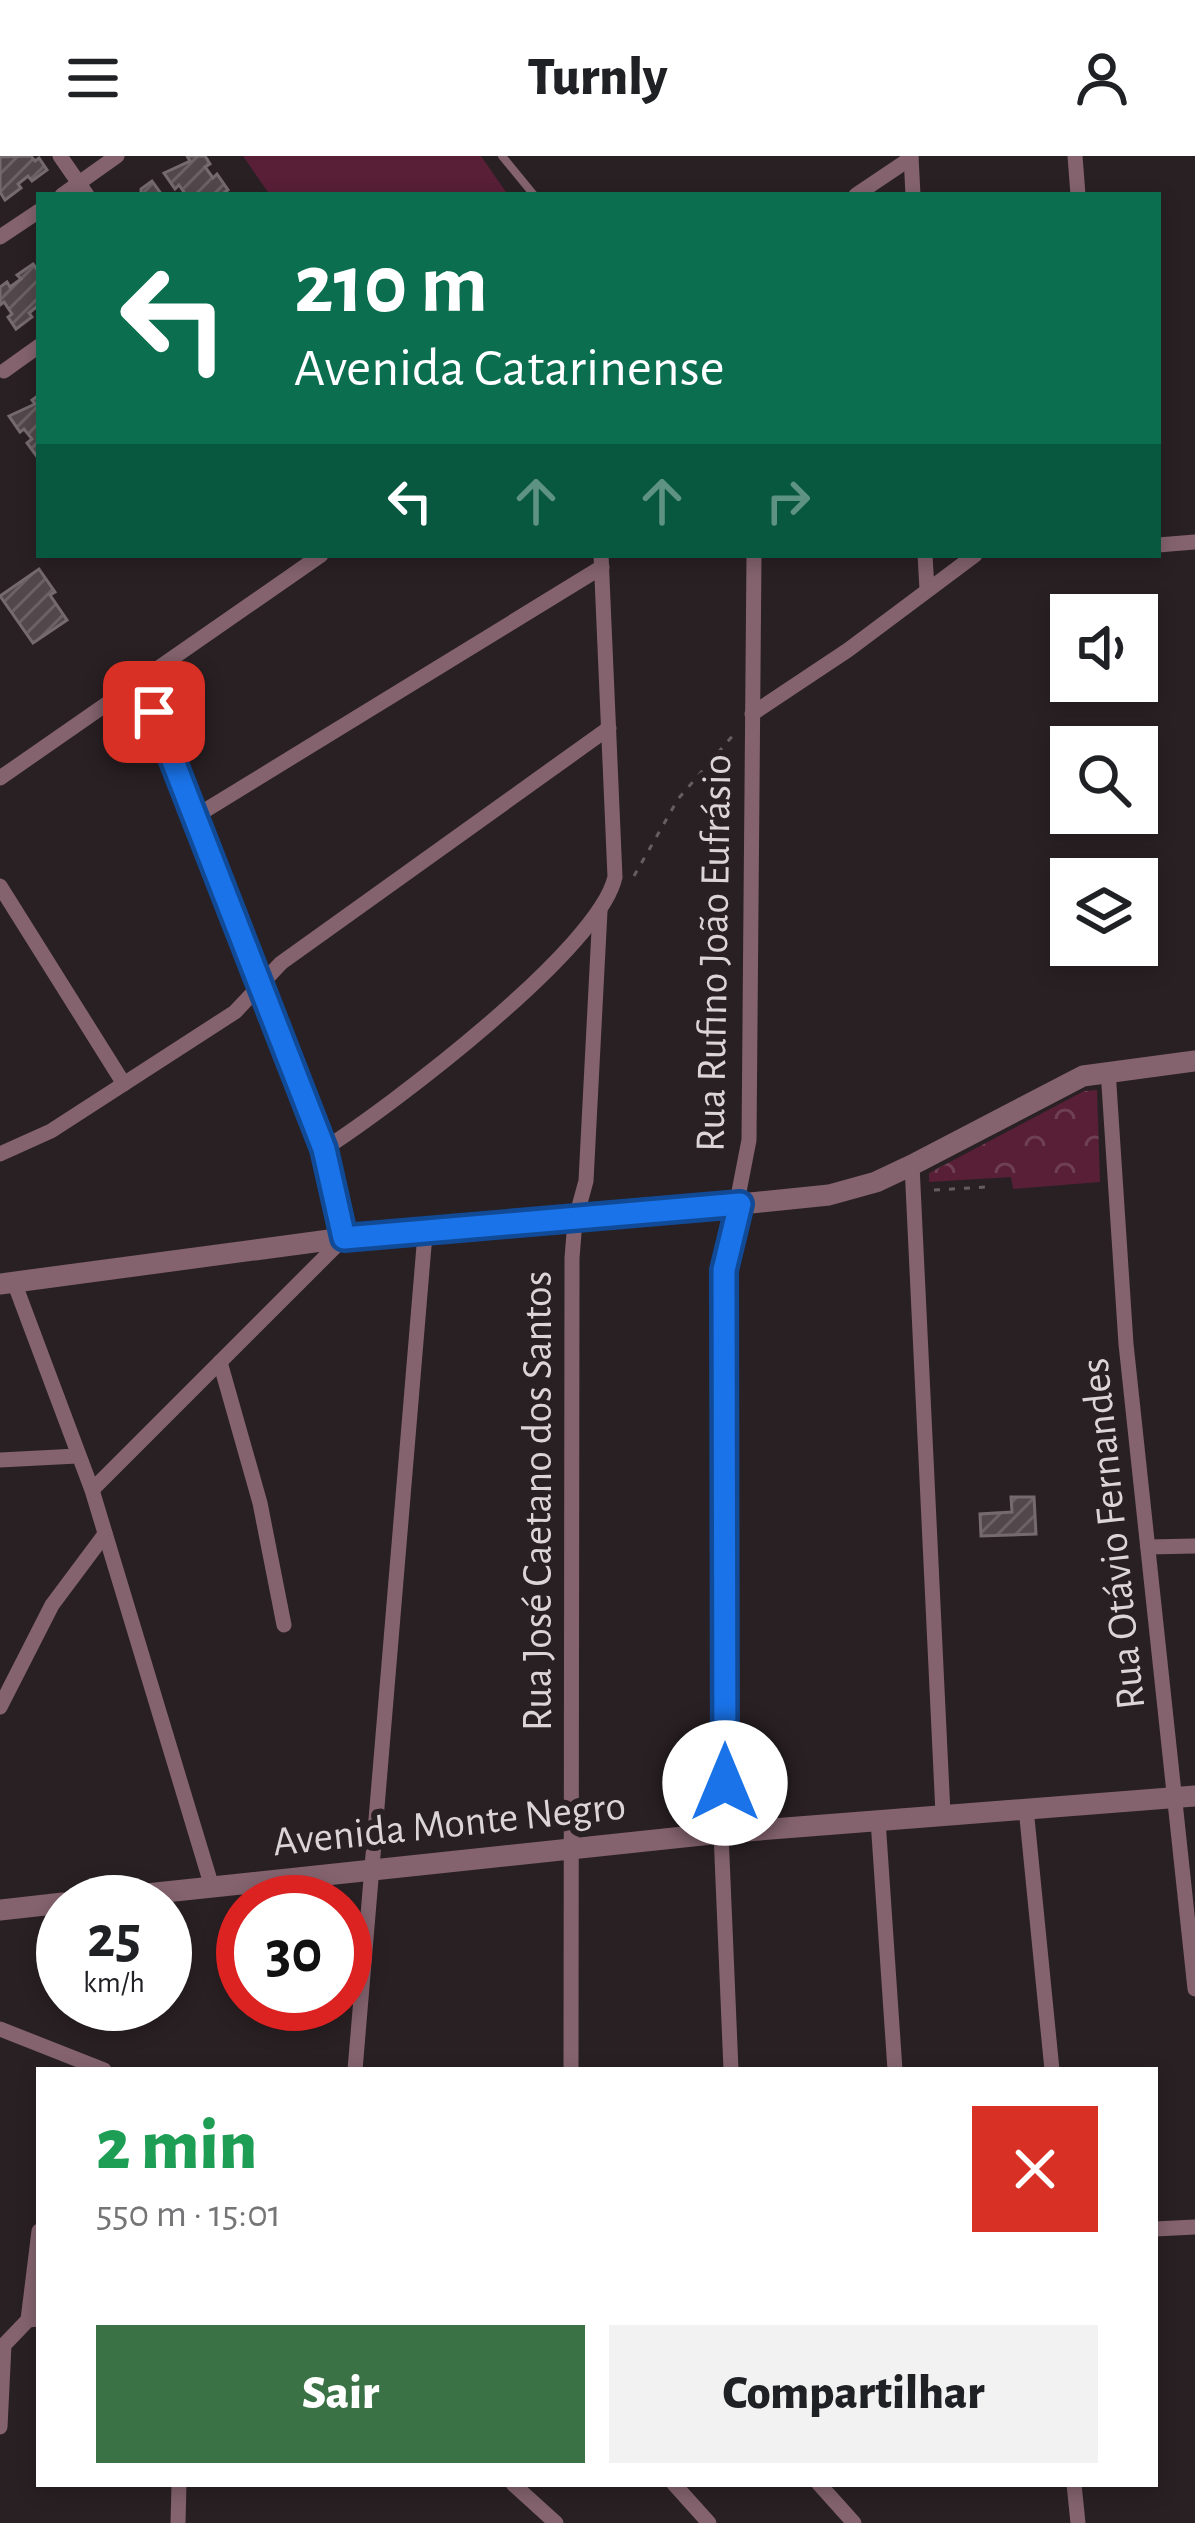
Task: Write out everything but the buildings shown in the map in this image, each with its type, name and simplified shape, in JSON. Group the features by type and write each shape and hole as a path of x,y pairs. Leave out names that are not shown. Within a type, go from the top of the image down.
{"street":[{"path":"61,156 83,189 117,156"},
{"path":"1076,156 1078,192"},
{"path":"860,192 911,157"},
{"path":"911,157 913,192"},
{"path":"0,237 36,213"},
{"path":"4,371 36,348"},
{"path":"1161,545 1195,542"},
{"path":"0,778 317,558"},
{"name":"Rua Rufino João Eufrásio","path":"731,2067 721,1833 725,1783 724,1270 749,1140 754,558"},
{"path":"926,558 926,589"},
{"path":"752,714 848,650 971,558"},
{"path":"196,816 602,561 612,890 601,911 443,1064 324,1149"},
{"path":"141,677 324,1149 344,1238"},
{"path":"0,1154 51,1130 235,1012 281,963 609,728"},
{"path":"0,886 124,1084"},
{"name":"Rua José Caetano dos Santos","path":"571,2067 574,1221 586,1181 601,911"},
{"path":"212,1887 92,1490 7,1283 344,1238 574,1221 853,1190 912,1166 1083,1076 1195,1061"},
{"name":"Rua Otávio Fernandes","path":"1108,1070 1124,1325 1148,1547 1185,1796 1195,1989"},
{"path":"912,1166 943,1814"},
{"path":"356,2067 425,1234"},
{"path":"92,1490 344,1238"},
{"path":"220,1362 260,1503 284,1625"},
{"path":"0,1460 77,1456"},
{"path":"0,1707 52,1605 105,1534"},
{"path":"1148,1547 1195,1546"},
{"name":"Avenida Monte Negro","path":"192,1889 721,1833 1185,1796"},
{"path":"1025,1808 1052,2067"},
{"path":"878,1820 895,2067"},
{"name":"Avenida Monte Negro","path":"0,1910 36,1906"},
{"path":"0,2029 96,2067"},
{"path":"1158,2229 1195,2227"},
{"path":"0,2427 4,2345 27,2323 36,2254"},
{"path":"178,2523 179,2487"},
{"path":"516,2487 556,2523"},
{"path":"677,2487 710,2523"},
{"path":"822,2487 854,2523"},
{"path":"1074,2487 1078,2523"}],"lane":[{"path":"502,156 532,192"}],"path":[{"path":"612,890 632,879 678,799 752,714"},
{"path":"914,1190 987,1187"}],"green space":[{"path":"243,156 481,156 506,192 268,192"},
{"path":"1097,1090 1100,1182 1013,1189 1011,1177 929,1182 929,1173 1084,1091"}],"route":[{"path":"154,712 324,1149 344,1238 740,1204 724,1270 725,1783"}]}
